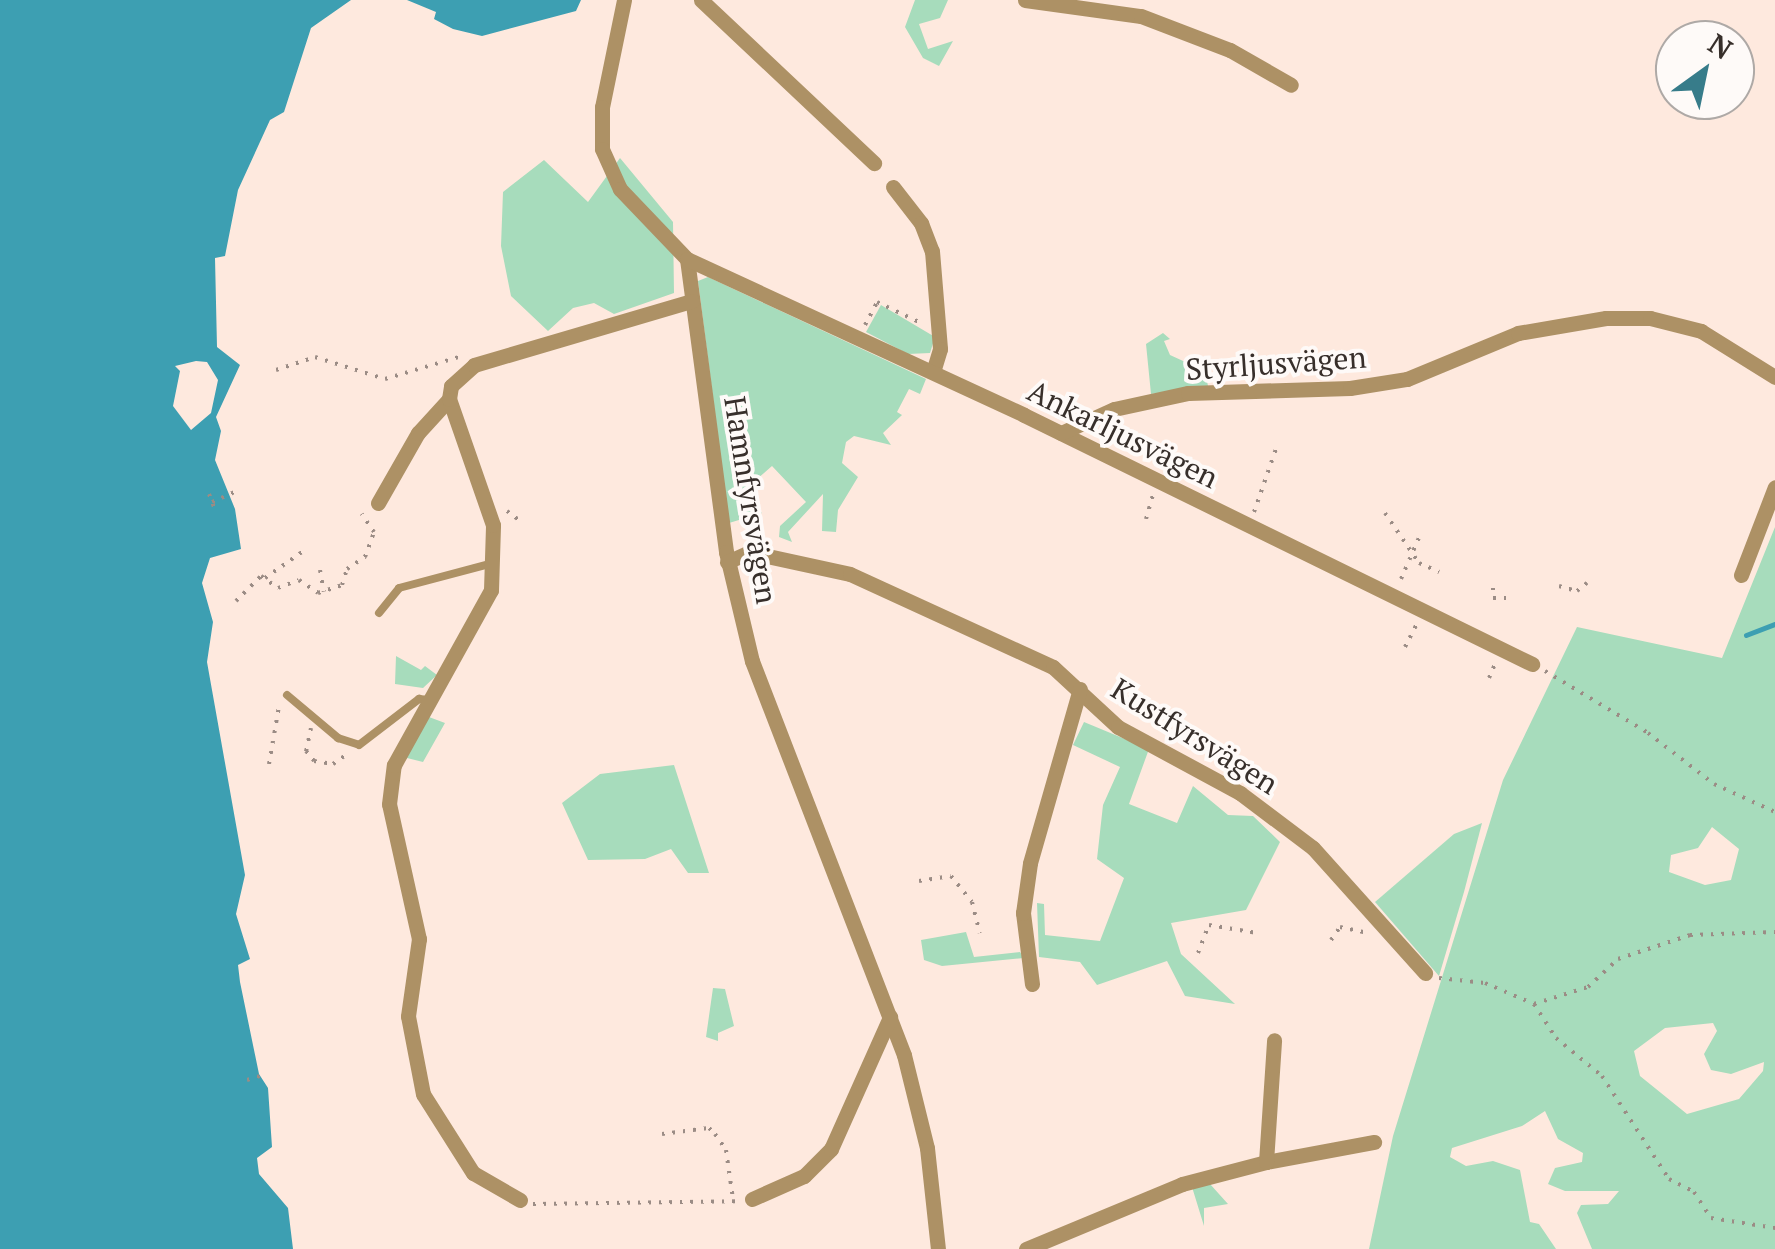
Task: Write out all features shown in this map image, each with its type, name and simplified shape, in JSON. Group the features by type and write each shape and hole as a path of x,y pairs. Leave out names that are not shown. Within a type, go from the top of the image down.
{"street":[{"path":"624,0 602,107 602,149 620,189 687,259"},
{"path":"701,0 874,163"},
{"path":"1025,0 1141,16 1230,50 1291,85"},
{"path":"893,187 921,223 932,251 940,348 933,372"},
{"name":"Hamnfyrsvägen","path":"687,259 728,562 764,696 890,1017 927,1148 938,1249"},
{"name":"Ankarljusvägen","path":"687,259 1061,433 1532,664"},
{"path":"378,503 418,433 449,399 457,374 474,365 692,301"},
{"name":"Styrljusvägen","path":"1061,433 1114,409 1188,393 1350,388 1407,379 1518,333 1606,318 1650,318 1701,331 1775,377"},
{"path":"449,399 489,506 494,562 488,597 394,765 388,791 419,939 408,1008 414,1062 423,1094 464,1161 483,1182 520,1200"},
{"path":"1741,575 1775,487"},
{"name":"Kustfyrsvägen","path":"728,562 749,552 850,574 1053,667 1118,727 1240,793 1313,848 1425,972"},
{"path":"1032,984 1022,913 1030,863 1080,689"},
{"path":"752,1199 804,1176 832,1149 890,1017"},
{"path":"1266,1162 1274,1040"},
{"path":"1026,1249 1182,1184 1266,1162 1374,1142"}],"lane":[{"path":"379,613 398,588 494,562"},
{"path":"287,695 314,719 357,744 418,700 429,700"}],"path":[{"path":"858,338 877,302 921,323"},
{"path":"276,370 315,357 385,379 458,355 474,365"},
{"path":"1247,526 1278,446"},
{"path":"1146,519 1157,482"},
{"path":"212,502 240,490"},
{"path":"208,494 215,510"},
{"path":"497,503 522,524"},
{"path":"1385,513 1411,553 1439,572"},
{"path":"265,578 278,588 296,580 324,592 342,585 347,569 365,557 374,532 362,514"},
{"path":"1392,596 1421,534"},
{"path":"236,601 254,578 265,578 302,552"},
{"path":"320,570 324,592"},
{"path":"1559,586 1577,590 1587,583"},
{"path":"1492,588 1492,598 1509,598"},
{"path":"1404,647 1423,612"},
{"path":"1532,664 1648,733 1714,784 1775,812"},
{"path":"269,764 274,716 287,695"},
{"path":"314,719 306,740 314,760 340,762 357,744"},
{"path":"919,881 949,875 972,902 980,933"},
{"path":"1198,954 1208,926 1257,932"},
{"path":"1331,940 1340,927 1368,934"},
{"path":"1534,1004 1588,987 1618,959 1690,936 1775,932"},
{"path":"1425,972 1452,982 1485,982 1534,1004 1556,1038 1602,1076 1669,1179 1694,1192 1712,1218 1775,1228"},
{"path":"247,1080 260,1076"},
{"path":"662,1134 709,1128 726,1150 733,1201"},
{"path":"520,1200 558,1208 752,1199"}],"green space":[{"path":"915,0 948,0 940,18 919,24 928,49 953,41 939,66 923,58 905,27"},
{"path":"620,158 673,222 674,293 614,314 594,303 573,308 548,331 511,296 501,246 503,192 544,160 588,202"},
{"path":"708,277 926,379 920,394 909,389 897,412 902,415 883,433 891,445 854,436 846,442 842,463 858,477 838,510 836,532 822,531 823,494 788,532 792,542 779,537 780,526 806,502 772,466 742,492 762,513 729,523 698,281"},
{"path":"881,305 935,337 930,353 908,354 866,332"},
{"path":"1163,333 1170,339 1164,341 1170,355 1205,371 1208,386 1151,394 1146,344"},
{"path":"1775,527 1775,1249 1592,1249 1577,1213 1581,1205 1608,1204 1619,1191 1565,1191 1548,1184 1555,1168 1582,1162 1583,1153 1558,1139 1545,1111 1522,1126 1452,1148 1450,1157 1466,1166 1493,1161 1520,1170 1530,1222 1539,1224 1556,1249 1369,1249 1393,1136 1503,780 1577,627 1722,658","holes":["1712,827 1739,849 1731,880 1705,885 1669,872 1671,855 1698,848","1713,1023 1717,1031 1704,1054 1711,1070 1731,1074 1764,1062 1763,1071 1739,1099 1687,1114 1640,1076 1634,1051 1665,1028"]},
{"path":"396,656 421,670 425,666 437,675 423,688 395,684"},
{"path":"429,717 445,723 423,762 407,758 397,770"},
{"path":"1084,722 1149,749 1129,804 1177,823 1193,786 1228,815 1253,816 1280,842 1246,910 1171,923 1181,954 1235,1004 1185,996 1167,961 1097,985 1080,962 1039,957 1037,903 1044,904 1045,935 1100,941 1124,878 1097,859 1103,805 1120,767 1073,745"},
{"path":"674,765 709,873 688,873 671,849 645,859 588,860 562,803 600,774"},
{"path":"1482,823 1439,976 1375,902 1454,834"},
{"path":"966,932 974,957 1020,952 1024,958 942,966 924,960 921,940"},
{"path":"713,988 725,989 734,1026 718,1033 718,1041 706,1037"},
{"path":"1210,1184 1228,1204 1204,1208 1204,1226 1192,1187"}],"water":[{"path":"0,0 351,0 311,28 284,112 270,120 238,190 225,256 215,258 217,347 240,365 216,417 221,431 215,460 235,509 241,549 210,558 202,583 213,622 207,662 245,875 236,914 250,959 238,965 240,982 259,1074 268,1088 272,1147 257,1158 259,1174 288,1208 293,1249 0,1249","holes":["207,362 218,380 211,413 191,430 173,406 180,371 175,366"]},
{"path":"407,0 581,0 576,11 482,36 453,29 434,19 436,12"}],"waterway":[{"path":"1746,635 1775,624"}]}
